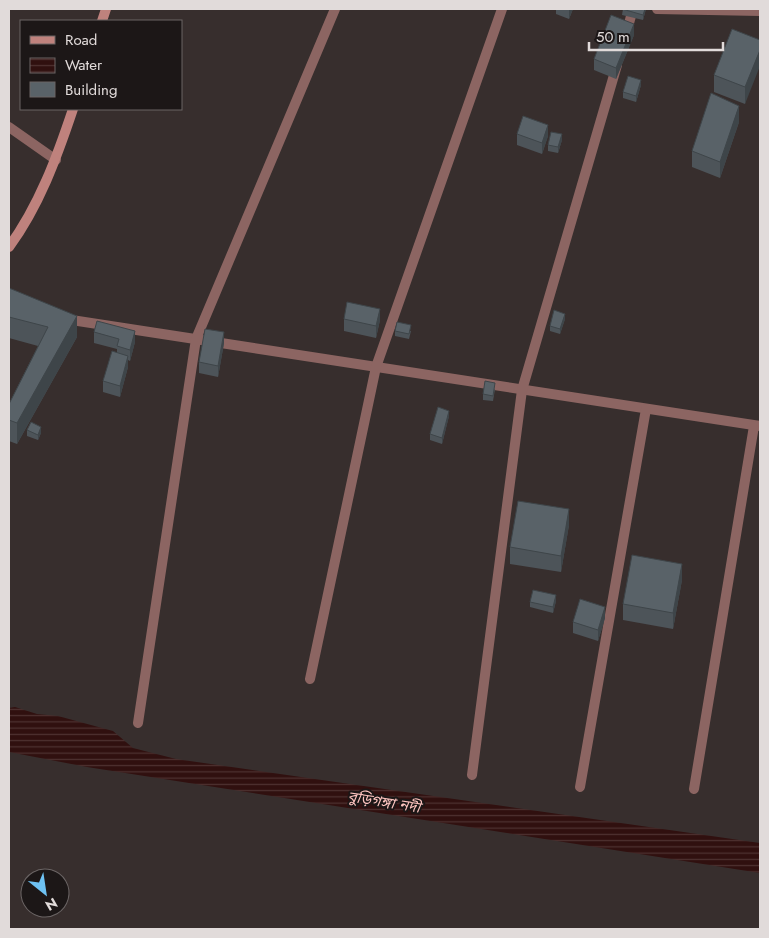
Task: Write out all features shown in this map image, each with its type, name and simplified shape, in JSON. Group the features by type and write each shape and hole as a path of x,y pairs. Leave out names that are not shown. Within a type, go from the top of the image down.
{"street":[{"path":"138,723 196,339 335,9"},
{"path":"310,679 376,367 502,9"},
{"path":"472,775 522,390 633,9"},
{"path":"657,9 760,11"},
{"path":"9,247 21,230 56,160 73,110"},
{"path":"9,127 56,160"},
{"path":"58,318 757,426 694,789"},
{"path":"580,787 646,409"}],"water":[{"name":"বুড়িগঙ্গা নদী","path":"15,707 37,714 58,716 113,731 133,748 176,759 760,843 760,873 87,767 9,752 9,708"}],"building":[{"path":"622,9 645,9 643,15"},
{"path":"611,15 634,24 616,68 594,59"},
{"path":"732,29 760,40 760,50 745,87 714,75"},
{"path":"628,76 641,80 636,96 623,92"},
{"path":"711,93 739,106 720,162 692,151"},
{"path":"523,116 548,125 542,143 517,134"},
{"path":"551,132 562,134 558,147 548,145"},
{"path":"9,288 77,316 17,423 9,420 9,404 48,327 9,317"},
{"path":"347,302 380,309 376,326 344,319"},
{"path":"554,310 565,314 560,329 550,326"},
{"path":"97,321 135,331 130,350 117,346 119,339 94,332"},
{"path":"397,322 411,325 409,334 395,331"},
{"path":"205,329 224,332 218,366 199,362"},
{"path":"112,351 128,356 120,386 103,381"},
{"path":"485,381 495,383 493,396 483,394"},
{"path":"438,407 449,411 442,438 430,434"},
{"path":"31,422 41,427 38,435 27,430"},
{"path":"518,501 569,509 561,556 510,547"},
{"path":"632,555 682,564 673,613 623,604"},
{"path":"533,590 556,595 553,607 530,602"},
{"path":"580,599 605,607 598,630 573,622"}]}
